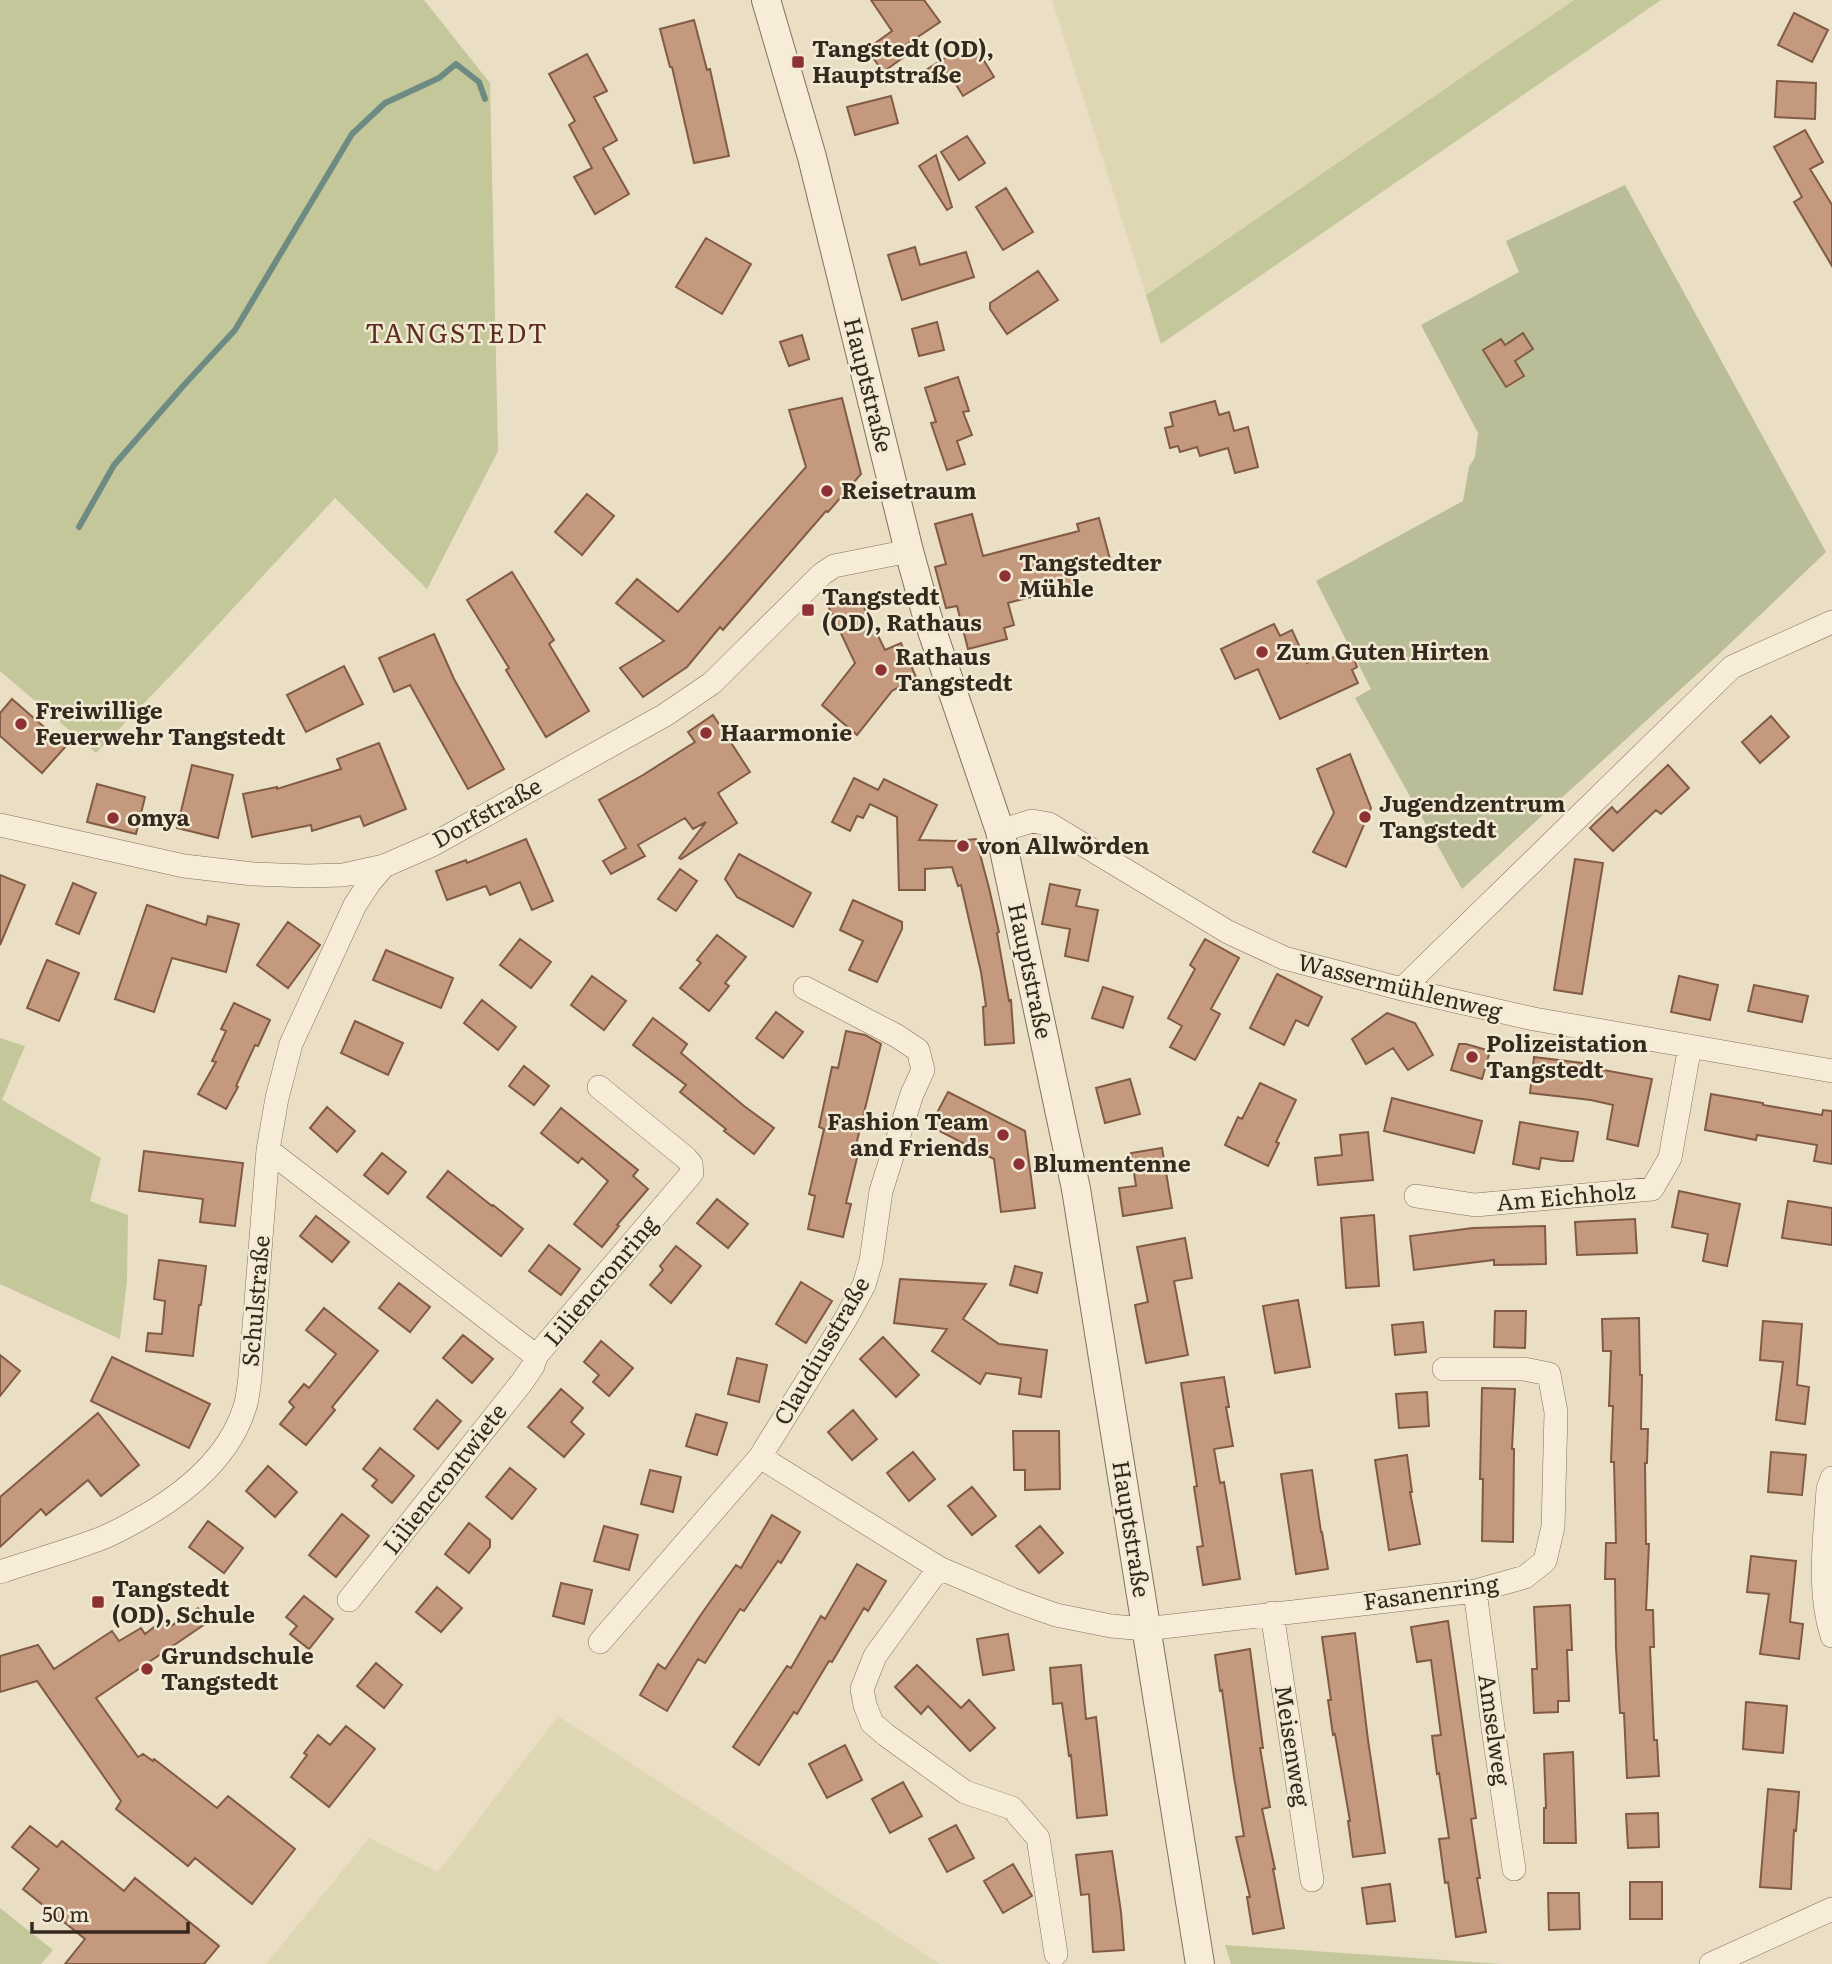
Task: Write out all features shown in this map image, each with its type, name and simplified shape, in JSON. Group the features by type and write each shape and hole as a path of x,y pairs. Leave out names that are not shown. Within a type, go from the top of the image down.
{"street":[{"name":"Hauptstraße","path":"766,0 812,157 927,616 1000,831 1076,1189 1200,1964"},
{"name":"Dorfstraße","path":"0,825 184,866 253,874 307,877 343,875 384,866 432,845 665,715 712,683 822,574 834,566 909,551"},
{"path":"1402,989 1732,667 1832,622"},
{"name":"Wassermühlenweg","path":"1000,831 1032,821 1049,824 1228,932 1284,958 1402,989 1534,1019 1832,1071"},
{"name":"Schulstraße","path":"0,1572 99,1540 124,1528 184,1490 215,1460 226,1444 245,1405 250,1377 268,1150 277,1098 291,1044 355,905 384,866"},
{"path":"343,875 355,905"},
{"name":"Claudiusstraße","path":"600,1642 760,1457 845,1320 864,1285 872,1261 881,1191 912,1094 923,1070 918,1050 897,1036 805,988"},
{"name":"Am Eichholz","path":"1416,1196 1475,1205 1652,1189 1670,1158 1690,1046"},
{"name":"Liliencronring","path":"268,1150 537,1356 692,1173 691,1164 685,1158 599,1087"},
{"name":"Liliencrontwiete","path":"349,1600 522,1382 537,1356"},
{"name":"Fasanenring","path":"760,1457 939,1568 1056,1615 1111,1626 1145,1629 1475,1591 1525,1577 1545,1561 1553,1527 1556,1412 1549,1374 1524,1370 1444,1369"},
{"path":"1832,1478 1828,1489 1823,1596 1832,1636"},
{"path":"939,1568 875,1656 862,1689 865,1705 872,1724 886,1735 965,1792 1012,1808 1038,1838 1056,1954"},
{"name":"Amselweg","path":"1475,1591 1514,1869"},
{"name":"Meisenweg","path":"1272,1613 1312,1880"},
{"path":"1711,1964 1832,1909"}],"shaded area":[{"path":"1052,0 1574,0 1146,295"},
{"path":"558,1716 940,1964 266,1964 369,1838 438,1872"}],"green space":[{"path":"0,0 424,0 490,83 498,451 427,589 335,498 96,753 0,671"},
{"path":"1574,0 1661,0 1161,344 1146,295"},
{"path":"1625,185 1826,552 1717,656 1462,889 1355,698 1371,689 1316,581 1463,501 1469,467 1475,457 1478,433 1421,325 1519,272 1506,241"},
{"path":"0,1038 25,1046 2,1100 101,1158 90,1201 128,1215 127,1280 120,1339 0,1284"},
{"path":"0,1908 53,1950 41,1964 0,1964"},
{"path":"1225,1945 1502,1964 1231,1964"}],"building":[{"path":"871,0 924,0 940,22 903,47 908,54 883,72 867,49 892,31"},
{"path":"1794,13 1828,30 1812,62 1778,45"},
{"path":"694,20 707,70 710,69 729,156 694,163 672,67 660,29"},
{"path":"972,41 994,77 963,96 950,75 936,84 926,70"},
{"path":"587,54 607,91 594,97 617,140 603,148 629,194 595,214 574,177 592,168 569,125 575,121 549,74"},
{"path":"1777,81 1816,83 1815,119 1775,117"},
{"path":"891,96 898,123 855,135 847,107"},
{"path":"1805,130 1823,162 1810,169 1832,205 1832,266 1794,202 1802,197 1774,147"},
{"path":"967,136 985,163 959,180 941,152"},
{"path":"936,155 952,207 947,210 919,166"},
{"path":"1006,188 1033,232 1003,250 976,207"},
{"path":"706,238 751,264 722,314 676,287"},
{"path":"915,247 920,265 966,252 974,277 902,300 888,255"},
{"path":"1038,271 1058,300 1007,334 990,309 990,303"},
{"path":"937,322 944,350 919,356 912,329"},
{"path":"1523,333 1533,349 1515,361 1524,376 1506,387 1483,350 1501,339 1505,345"},
{"path":"802,335 809,359 789,366 780,342"},
{"path":"958,377 969,411 963,412 972,435 957,441 965,464 947,470 931,423 936,422 925,388"},
{"path":"842,398 861,474 723,630 720,627 687,667 643,697 620,668 664,641 616,603 637,579 678,612 806,467 789,410"},
{"path":"1215,401 1219,415 1229,412 1234,431 1248,427 1258,467 1235,473 1228,448 1200,456 1197,447 1180,452 1178,446 1170,448 1165,428 1173,426 1170,413"},
{"path":"587,494 614,516 582,555 555,532"},
{"name":"Tangstedter Mühle","path":"972,514 983,556 1079,531 1077,524 1099,518 1111,563 1072,573 1075,585 1008,603 1014,625 1004,628 1007,639 968,649 957,606 946,608 935,567 946,564 935,524"},
{"path":"512,572 554,640 549,644 589,711 546,737 506,670 509,668 467,600"},
{"name":"Rathaus Tangstedt","path":"857,593 885,650 901,643 916,677 892,691 857,735 822,705 855,663 828,606"},
{"path":"1274,624 1280,636 1292,630 1307,663 1321,657 1323,661 1351,651 1357,667 1352,670 1358,683 1280,719 1258,669 1235,679 1221,649"},
{"path":"434,634 454,679 504,769 468,789 410,685 394,692 379,658"},
{"path":"344,666 363,704 306,732 287,695"},
{"name":"Freiwillige Feuerwehr Tangstedt","path":"12,699 66,746 42,773 0,736 0,713"},
{"path":"713,715 750,772 718,793 737,823 681,859 679,858 706,822 693,829 685,818 638,845 645,856 611,874 603,861 626,848 599,800 695,742 688,732"},
{"path":"1771,716 1789,737 1760,763 1742,742"},
{"path":"379,743 406,809 364,826 360,816 312,831 311,825 252,837 243,794 277,789 341,769 337,759"},
{"path":"1350,754 1371,808 1346,867 1313,852 1334,813 1317,769"},
{"path":"192,765 233,775 218,838 177,828"},
{"path":"1668,765 1689,788 1661,814 1656,810 1613,851 1590,828 1612,807 1617,813"},
{"path":"854,778 878,790 884,779 937,805 919,840 976,839 999,932 997,933 1009,1001 1011,1000 1014,1043 985,1045 983,1007 986,1006 981,972 961,885 958,886 952,867 925,869 925,890 899,890 897,817 870,804 863,818 857,816 850,831 832,822"},
{"path":"97,784 145,797 136,834 87,822"},
{"path":"526,839 553,901 532,910 520,882 490,895 486,886 447,900 436,871 466,860 467,863"},
{"path":"739,854 811,893 793,927 737,897 725,879"},
{"path":"1575,859 1603,863 1582,994 1554,990"},
{"path":"680,869 697,881 676,911 658,899"},
{"path":"0,875 25,885 0,945"},
{"path":"73,883 96,893 79,934 56,924"},
{"path":"1050,884 1080,890 1076,906 1098,910 1088,961 1065,956 1070,929 1042,924"},
{"path":"853,900 902,922 902,929 877,982 849,970 863,941 840,930"},
{"path":"147,905 206,925 208,916 239,924 226,972 172,958 154,1012 115,999"},
{"path":"288,922 320,945 288,988 257,965"},
{"path":"717,935 746,957 725,983 729,986 709,1011 680,988 701,963 697,960"},
{"path":"520,939 551,962 531,988 500,965"},
{"path":"1205,939 1239,958 1211,1009 1220,1014 1195,1060 1170,1047 1182,1026 1168,1018 1195,969 1190,965"},
{"path":"386,950 453,978 441,1008 373,980"},
{"path":"47,960 79,973 59,1021 27,1008"},
{"path":"1277,974 1322,997 1308,1026 1296,1020 1284,1045 1250,1028"},
{"path":"592,976 626,1001 604,1030 571,1005"},
{"path":"1679,976 1718,985 1710,1020 1671,1012"},
{"path":"1754,985 1808,996 1802,1022 1748,1011"},
{"path":"1103,987 1133,997 1123,1028 1092,1018"},
{"path":"482,1000 516,1027 498,1050 464,1023"},
{"path":"234,1003 270,1020 258,1046 255,1045 226,1109 198,1094 216,1062 212,1061 226,1031 221,1029"},
{"path":"776,1012 803,1032 783,1058 756,1038"},
{"path":"1387,1013 1415,1023 1433,1055 1408,1070 1393,1048 1366,1064 1352,1039"},
{"path":"653,1018 687,1044 681,1053 774,1128 754,1154 680,1092 686,1085 633,1045"},
{"path":"355,1021 403,1043 388,1075 341,1053"},
{"path":"846,1031 865,1035 881,1044 854,1153 858,1154 846,1203 851,1204 843,1237 808,1229 815,1196 809,1194 824,1129 819,1127 832,1067 838,1068"},
{"path":"1459,1044 1490,1051 1482,1079 1451,1070"},
{"path":"1534,1057 1582,1063 1582,1066 1652,1079 1638,1146 1607,1139 1613,1105 1530,1093"},
{"path":"524,1066 549,1086 534,1105 509,1086"},
{"path":"1130,1079 1140,1114 1105,1123 1096,1088"},
{"path":"1260,1083 1296,1100 1268,1166 1225,1145 1238,1117 1242,1119"},
{"path":"948,1092 1025,1131 1035,1208 1001,1212 994,1159 930,1126"},
{"path":"1711,1094 1822,1115 1823,1110 1832,1111 1832,1164 1814,1161 1817,1145 1757,1135 1756,1140 1705,1130"},
{"path":"1392,1098 1482,1121 1474,1153 1384,1131"},
{"path":"327,1107 355,1131 337,1152 310,1128"},
{"path":"561,1108 638,1170 633,1176 648,1189 602,1247 574,1224 608,1181 582,1158 578,1163 541,1133"},
{"path":"1520,1122 1578,1132 1573,1161 1541,1158 1539,1169 1513,1164"},
{"path":"1368,1132 1373,1180 1318,1185 1315,1158 1342,1155 1340,1135"},
{"path":"1162,1148 1172,1208 1123,1216 1119,1188 1136,1186 1131,1153"},
{"path":"144,1151 243,1163 235,1226 200,1222 203,1199 139,1191"},
{"path":"382,1153 406,1172 388,1194 364,1175"},
{"path":"448,1171 523,1229 501,1256 427,1197"},
{"path":"1679,1191 1740,1204 1727,1266 1703,1261 1708,1234 1672,1227"},
{"path":"717,1199 748,1224 728,1248 697,1223"},
{"path":"1788,1201 1832,1208 1832,1245 1782,1238"},
{"path":"1374,1215 1379,1286 1346,1288 1341,1218"},
{"path":"316,1216 349,1242 332,1262 300,1236"},
{"path":"1635,1219 1637,1253 1577,1255 1575,1222"},
{"path":"1545,1226 1546,1264 1494,1265 1494,1260 1414,1270 1410,1236 1473,1228"},
{"path":"1185,1238 1192,1278 1174,1281 1188,1355 1146,1363 1135,1305 1148,1302 1137,1247"},
{"path":"549,1245 580,1269 561,1295 529,1271"},
{"path":"676,1246 701,1266 671,1303 650,1285 663,1270 660,1266"},
{"path":"159,1260 206,1266 193,1356 146,1351 148,1333 162,1334 165,1301 154,1299"},
{"path":"1015,1266 1042,1273 1037,1293 1010,1285"},
{"path":"900,1279 986,1284 963,1319 999,1344 1047,1350 1041,1397 1019,1394 1021,1378 986,1373 980,1384 932,1351 947,1329 894,1323"},
{"path":"801,1282 832,1301 806,1343 776,1324"},
{"path":"399,1283 430,1307 410,1332 379,1308"},
{"path":"1298,1300 1310,1367 1275,1373 1263,1306"},
{"path":"324,1308 378,1351 332,1407 335,1410 306,1445 280,1424 294,1407 289,1402 304,1384 309,1388 336,1354 306,1330"},
{"path":"1495,1311 1526,1311 1525,1348 1494,1347"},
{"path":"1639,1318 1641,1429 1648,1429 1645,1463 1646,1544 1649,1544 1646,1610 1653,1610 1654,1647 1650,1647 1654,1740 1657,1740 1659,1776 1627,1778 1624,1713 1620,1713 1616,1648 1615,1579 1605,1579 1606,1543 1616,1543 1614,1462 1611,1462 1613,1406 1609,1406 1611,1351 1603,1351 1602,1319"},
{"path":"1763,1321 1802,1324 1797,1385 1809,1387 1805,1424 1776,1420 1783,1362 1760,1360"},
{"path":"1423,1322 1426,1352 1395,1355 1392,1325"},
{"path":"463,1335 493,1359 472,1383 443,1358"},
{"path":"883,1337 919,1375 896,1397 860,1359"},
{"path":"601,1341 633,1368 609,1396 593,1382 599,1375 584,1362"},
{"path":"0,1355 20,1371 0,1396"},
{"path":"112,1357 210,1404 189,1448 91,1401"},
{"path":"737,1358 767,1365 759,1402 728,1394"},
{"path":"1224,1377 1233,1446 1214,1449 1220,1483 1224,1482 1240,1579 1203,1585 1197,1547 1203,1546 1194,1487 1197,1486 1181,1383"},
{"path":"1482,1388 1515,1389 1512,1449 1513,1542 1482,1541"},
{"path":"561,1389 583,1408 571,1422 584,1434 564,1457 528,1427"},
{"path":"1427,1392 1429,1426 1399,1428 1396,1394"},
{"path":"437,1400 461,1421 438,1449 414,1429"},
{"path":"853,1410 877,1439 852,1460 828,1432"},
{"path":"98,1413 139,1465 101,1496 88,1480 46,1515 41,1509 0,1547 0,1497"},
{"path":"696,1414 727,1423 717,1455 686,1446"},
{"path":"1013,1431 1059,1431 1060,1489 1025,1490 1025,1470 1014,1470"},
{"path":"380,1448 414,1476 392,1503 372,1486 377,1480 363,1469"},
{"path":"913,1452 935,1479 909,1501 887,1473"},
{"path":"1771,1452 1806,1455 1802,1495 1768,1492"},
{"path":"1407,1455 1410,1492 1420,1544 1389,1550 1375,1460"},
{"path":"268,1466 297,1492 275,1517 246,1491"},
{"path":"510,1468 536,1489 512,1519 486,1497"},
{"path":"650,1470 681,1477 673,1512 641,1504"},
{"path":"1312,1470 1328,1569 1296,1574 1281,1474"},
{"path":"972,1487 996,1516 972,1535 948,1506"},
{"path":"342,1514 369,1536 336,1577 309,1555"},
{"path":"772,1515 800,1532 781,1563 778,1561 744,1611 740,1609 705,1663 698,1659 667,1711 640,1695 658,1664 665,1669 736,1565 741,1568"},
{"path":"208,1521 243,1548 224,1573 189,1547"},
{"path":"469,1523 490,1540 490,1547 469,1573 445,1554"},
{"path":"604,1526 638,1535 629,1570 594,1561"},
{"path":"1040,1526 1063,1553 1039,1573 1016,1546"},
{"path":"1751,1556 1796,1561 1790,1622 1803,1624 1799,1659 1760,1654 1769,1594 1747,1592"},
{"path":"857,1564 886,1581 868,1611 864,1608 832,1662 829,1661 797,1714 794,1712 759,1765 733,1747 787,1666 791,1668 821,1616 825,1619"},
{"path":"561,1583 592,1590 584,1624 553,1616"},
{"path":"437,1587 462,1608 441,1632 416,1612"},
{"path":"304,1596 333,1619 309,1649 290,1634 297,1626 286,1617"},
{"path":"1570,1605 1572,1650 1567,1650 1569,1701 1558,1701 1558,1712 1534,1713 1532,1669 1537,1669 1534,1607"},
{"path":"198,1608 208,1622 96,1698 138,1757 143,1754 153,1761 154,1759 217,1808 228,1796 295,1849 252,1904 195,1858 188,1866 116,1809 121,1801 37,1681 0,1692 0,1656 38,1645 54,1669 112,1631 119,1641 141,1628 145,1634 166,1618 171,1626"},
{"path":"1448,1621 1476,1818 1471,1819 1486,1932 1456,1937 1439,1839 1449,1838 1432,1736 1441,1735 1431,1660 1417,1662 1411,1627"},
{"path":"1355,1633 1385,1853 1353,1857 1350,1821 1328,1700 1331,1700 1322,1637"},
{"path":"1008,1634 1014,1670 983,1675 977,1639"},
{"path":"1250,1649 1263,1748 1260,1748 1270,1807 1262,1809 1284,1928 1253,1934 1247,1897 1250,1897 1236,1837 1244,1836 1215,1655"},
{"path":"376,1663 402,1685 384,1708 357,1686"},
{"path":"917,1665 961,1708 969,1700 995,1728 970,1751 928,1706 921,1714 895,1687"},
{"path":"1081,1665 1086,1719 1096,1717 1107,1815 1077,1818 1071,1755 1069,1756 1062,1703 1053,1704 1050,1668"},
{"path":"1746,1702 1787,1706 1783,1753 1743,1749"},
{"path":"346,1726 375,1749 329,1807 291,1777 318,1735 330,1745"},
{"path":"845,1745 862,1780 827,1798 809,1764"},
{"path":"1573,1752 1576,1843 1544,1843 1544,1754"},
{"path":"903,1782 922,1816 890,1833 872,1799"},
{"path":"1768,1789 1799,1792 1791,1889 1760,1887"},
{"path":"1658,1813 1659,1847 1628,1848 1626,1814"},
{"path":"956,1825 974,1858 947,1872 929,1839"},
{"path":"30,1826 57,1847 62,1841 124,1891 135,1878 219,1946 204,1964 65,1964 85,1939 23,1889 39,1869 12,1847"},
{"path":"1112,1851 1124,1950 1093,1952 1089,1894 1081,1895 1076,1855"},
{"path":"1013,1864 1032,1896 1003,1913 984,1881"},
{"path":"1630,1882 1662,1882 1662,1919 1630,1919"},
{"path":"1390,1884 1395,1921 1367,1924 1362,1888"},
{"path":"1548,1893 1579,1893 1580,1929 1549,1930"}],"waterway":[{"path":"79,527 114,465 235,330 352,134 385,103 439,78 456,64 479,82 485,99"}],"place":[{"name":"Tangstedt (OD), Hauptstraße","path":"798,62"},
{"name":"Reisetraum","path":"827,491"},
{"name":"Tangstedter Mühle","path":"1005,576"},
{"name":"Tangstedt (OD), Rathaus","path":"808,610"},
{"name":"Zum Guten Hirten","path":"1262,652"},
{"name":"Rathaus Tangstedt","path":"881,670"},
{"name":"Freiwillige Feuerwehr Tangstedt","path":"21,724"},
{"name":"Haarmonie","path":"706,733"},
{"name":"Jugendzentrum Tangstedt","path":"1365,817"},
{"name":"omya","path":"113,818"},
{"name":"von Allwörden","path":"963,846"},
{"name":"Polizeistation Tangstedt","path":"1472,1057"},
{"name":"Fashion Team and Friends","path":"1003,1135"},
{"name":"Blumentenne","path":"1019,1164"},
{"name":"Tangstedt (OD), Schule","path":"98,1602"},
{"name":"Grundschule Tangstedt","path":"147,1669"}],"district":[{"name":"TANGSTEDT","path":"457,334"}]}
